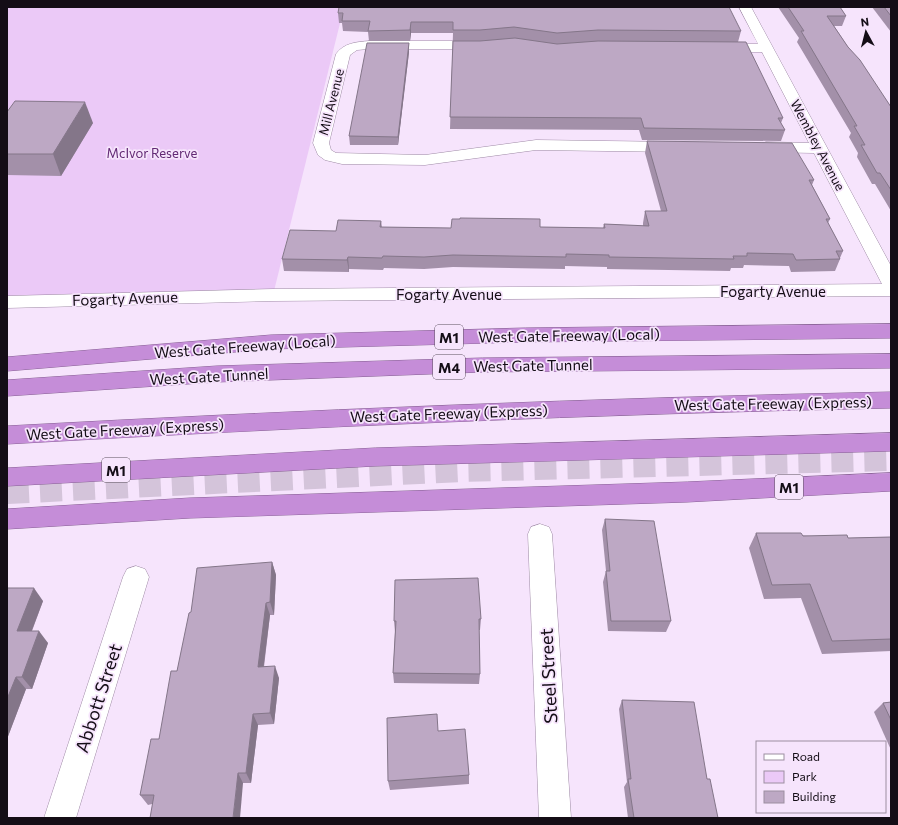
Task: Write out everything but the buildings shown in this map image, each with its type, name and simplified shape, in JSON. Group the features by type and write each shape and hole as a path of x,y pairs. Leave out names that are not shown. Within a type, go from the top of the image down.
{"highway":[{"name":"West Gate Freeway (Local)","path":"7,364 271,342 533,335 891,330"},
{"name":"West Gate Tunnel","path":"7,388 217,374 482,365 891,361"},
{"name":"West Gate Freeway (Express)","path":"7,435 477,411 766,402 891,400"},
{"name":"M1","path":"7,477 375,457 891,442"},
{"name":"M1","path":"687,492 891,482"},
{"name":"M1","path":"7,519 190,508 687,492 891,488"}],"street":[{"name":"Wembley Avenue","path":"745,7 891,282"},
{"name":"Mill Avenue","path":"498,44 369,45 359,46 345,51 342,54 321,143 324,152 331,157 342,159 425,160 536,146 692,147"},
{"path":"707,48 767,48"},
{"path":"755,147 819,148"},
{"name":"Fogarty Avenue","path":"7,302 273,295 891,290"},
{"name":"Steel Street","path":"540,534 555,818"},
{"name":"Abbott Street","path":"60,818 136,578"}],"green space":[{"name":"McIvor Reserve","path":"7,7 344,7 273,295 7,302"}],"tunnel":[{"path":"7,493 461,471 891,460"}]}
